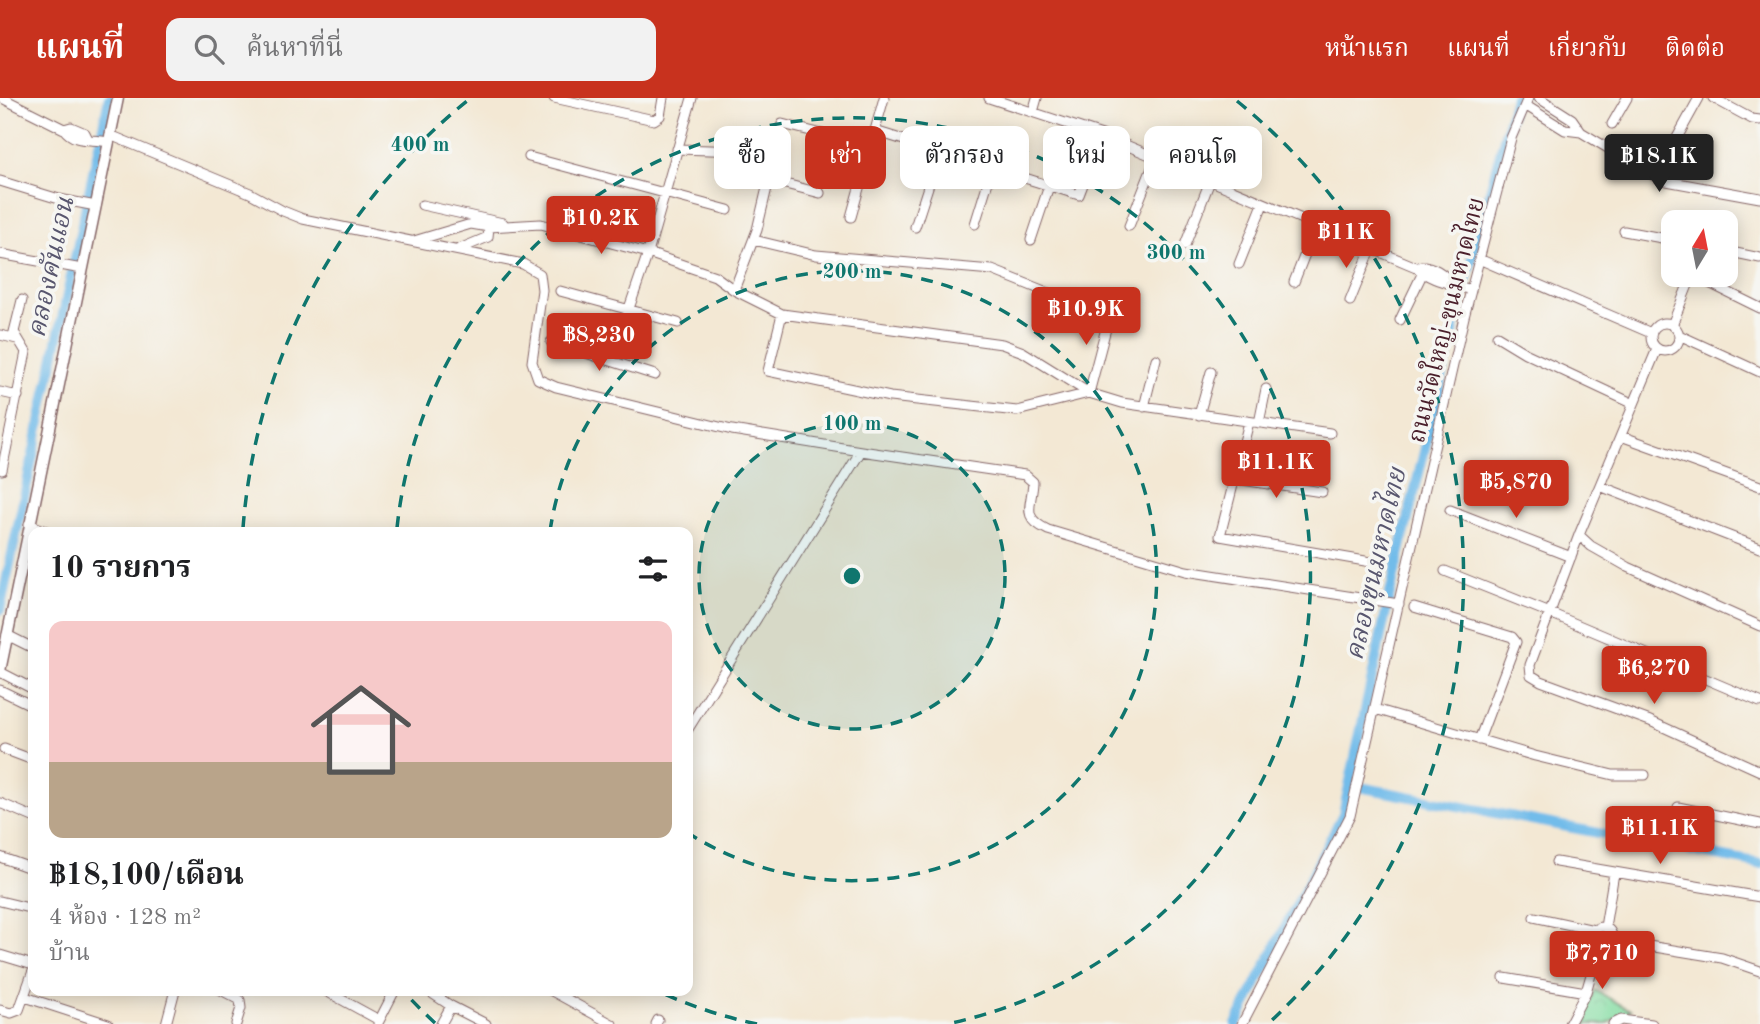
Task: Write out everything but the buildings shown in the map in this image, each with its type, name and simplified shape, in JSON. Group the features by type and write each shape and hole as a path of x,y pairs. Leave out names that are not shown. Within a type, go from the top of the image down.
{"street":[{"path":"2,98 23,103 80,140 106,139 250,193 282,212 318,222 523,264 540,274 542,290 532,362 538,379 556,387 732,430 1024,475 1033,482 1028,507 1030,518 1048,530 1186,571 1397,604"},
{"path":"28,527 79,268 106,139 118,98"},
{"path":"554,98 654,120 660,116 663,98"},
{"path":"611,361 648,253 692,98"},
{"path":"876,126 884,98"},
{"path":"989,98 1075,126"},
{"path":"1033,112 1037,98"},
{"path":"1539,98 1573,119 1581,132"},
{"path":"1612,124 1627,98"},
{"path":"1673,145 1699,98"},
{"path":"1713,98 1752,119 1760,120"},
{"path":"1526,102 1565,130 1581,132 1661,180 1760,198"},
{"name":"ถนนวัดใหญ่-ขุนมหาดไทย","path":"1242,1024 1350,816 1470,289 1511,138 1526,102"},
{"path":"677,149 714,150"},
{"path":"529,157 728,210"},
{"path":"0,181 93,205"},
{"path":"791,185 820,193"},
{"path":"1129,226 1144,188"},
{"path":"734,290 754,240 768,189"},
{"path":"852,217 859,189"},
{"path":"915,227 927,189"},
{"path":"975,224 986,189"},
{"path":"1031,240 1048,189"},
{"path":"1059,189 1079,195 1081,189"},
{"path":"1185,245 1207,189"},
{"path":"1228,189 1371,249 1422,269 1446,275 1453,283 1470,289"},
{"path":"1239,264 1263,204"},
{"path":"422,205 513,225"},
{"path":"412,241 471,224 489,227 541,224 648,253 715,276 734,290 782,314 1002,344 1023,352 1089,393 1122,403 1331,433"},
{"path":"1294,282 1316,226"},
{"path":"457,250 488,237 489,227"},
{"path":"1624,231 1661,238"},
{"path":"754,240 816,256 992,270 1109,317 1089,393"},
{"path":"1350,301 1371,249"},
{"path":"1738,253 1760,258"},
{"path":"0,254 79,268"},
{"path":"1479,259 1651,333"},
{"path":"1400,320 1422,269"},
{"path":"1672,325 1688,287"},
{"path":"1717,287 1760,309"},
{"path":"560,290 678,323"},
{"path":"2,470 3,447 18,396 26,352 14,332 22,300"},
{"path":"782,314 768,371 890,397 1017,411 1089,393"},
{"path":"1672,325 1659,324 1651,333 1652,342 1657,349 1665,351 1673,348 1679,335"},
{"path":"1672,325 1679,335 1760,372"},
{"path":"0,335 17,339"},
{"path":"1497,337 1634,404"},
{"path":"551,342 655,375"},
{"path":"1657,349 1579,535 1530,665 1531,674 1541,681 1650,721 1760,771"},
{"path":"1144,407 1156,359"},
{"path":"1199,415 1211,372"},
{"path":"1266,389 1235,479 1220,536 1371,562"},
{"path":"0,392 18,396"},
{"path":"1621,436 1760,486"},
{"path":"693,722 861,452"},
{"path":"1235,479 1322,492"},
{"path":"1600,486 1760,548"},
{"path":"1450,510 1571,557"},
{"path":"29,524 36,527"},
{"path":"28,529 0,671 28,686"},
{"path":"1579,535 1591,546 1628,567 1760,626"},
{"path":"1445,571 1550,612 1760,702"},
{"path":"1414,607 1512,637 1516,642 1479,740"},
{"path":"7,635 28,646"},
{"path":"0,690 28,704"},
{"path":"1375,709 1612,775 1646,775"},
{"path":"4,749 28,758"},
{"path":"0,803 28,815"},
{"path":"1678,807 1760,824"},
{"path":"0,857 28,867"},
{"path":"1556,862 1760,897"},
{"path":"1605,927 1614,873"},
{"path":"0,901 28,908"},
{"path":"1534,917 1594,930 1605,927 1610,930 1612,940"},
{"path":"1594,930 1592,940 1599,947"},
{"path":"1599,947 1606,946 1612,940"},
{"path":"1612,940 1721,958 1760,971"},
{"path":"1569,1024 1586,992 1599,947"},
{"path":"0,955 28,963"},
{"path":"1504,978 1586,992"},
{"path":"0,1010 16,1012 28,987"},
{"path":"166,1024 173,996"},
{"path":"232,996 240,1000 241,1008 236,1024"},
{"path":"334,996 379,1022 392,996"},
{"path":"436,996 486,1024"},
{"path":"561,996 612,1024"},
{"path":"25,997 108,1024"},
{"path":"441,1024 451,1006"},
{"path":"1613,1024 1621,1020 1652,1024"}],"green space":[{"path":"1595,990 1630,1010 1607,1024 1581,1024"}],"waterway":[{"name":"คลองคันแอน","path":"0,610 109,98"},
{"name":"คลองขุนมหาดไทย","path":"1236,1024 1343,814 1390,593 1460,303 1515,98"},
{"path":"1349,785 1760,864"}]}
